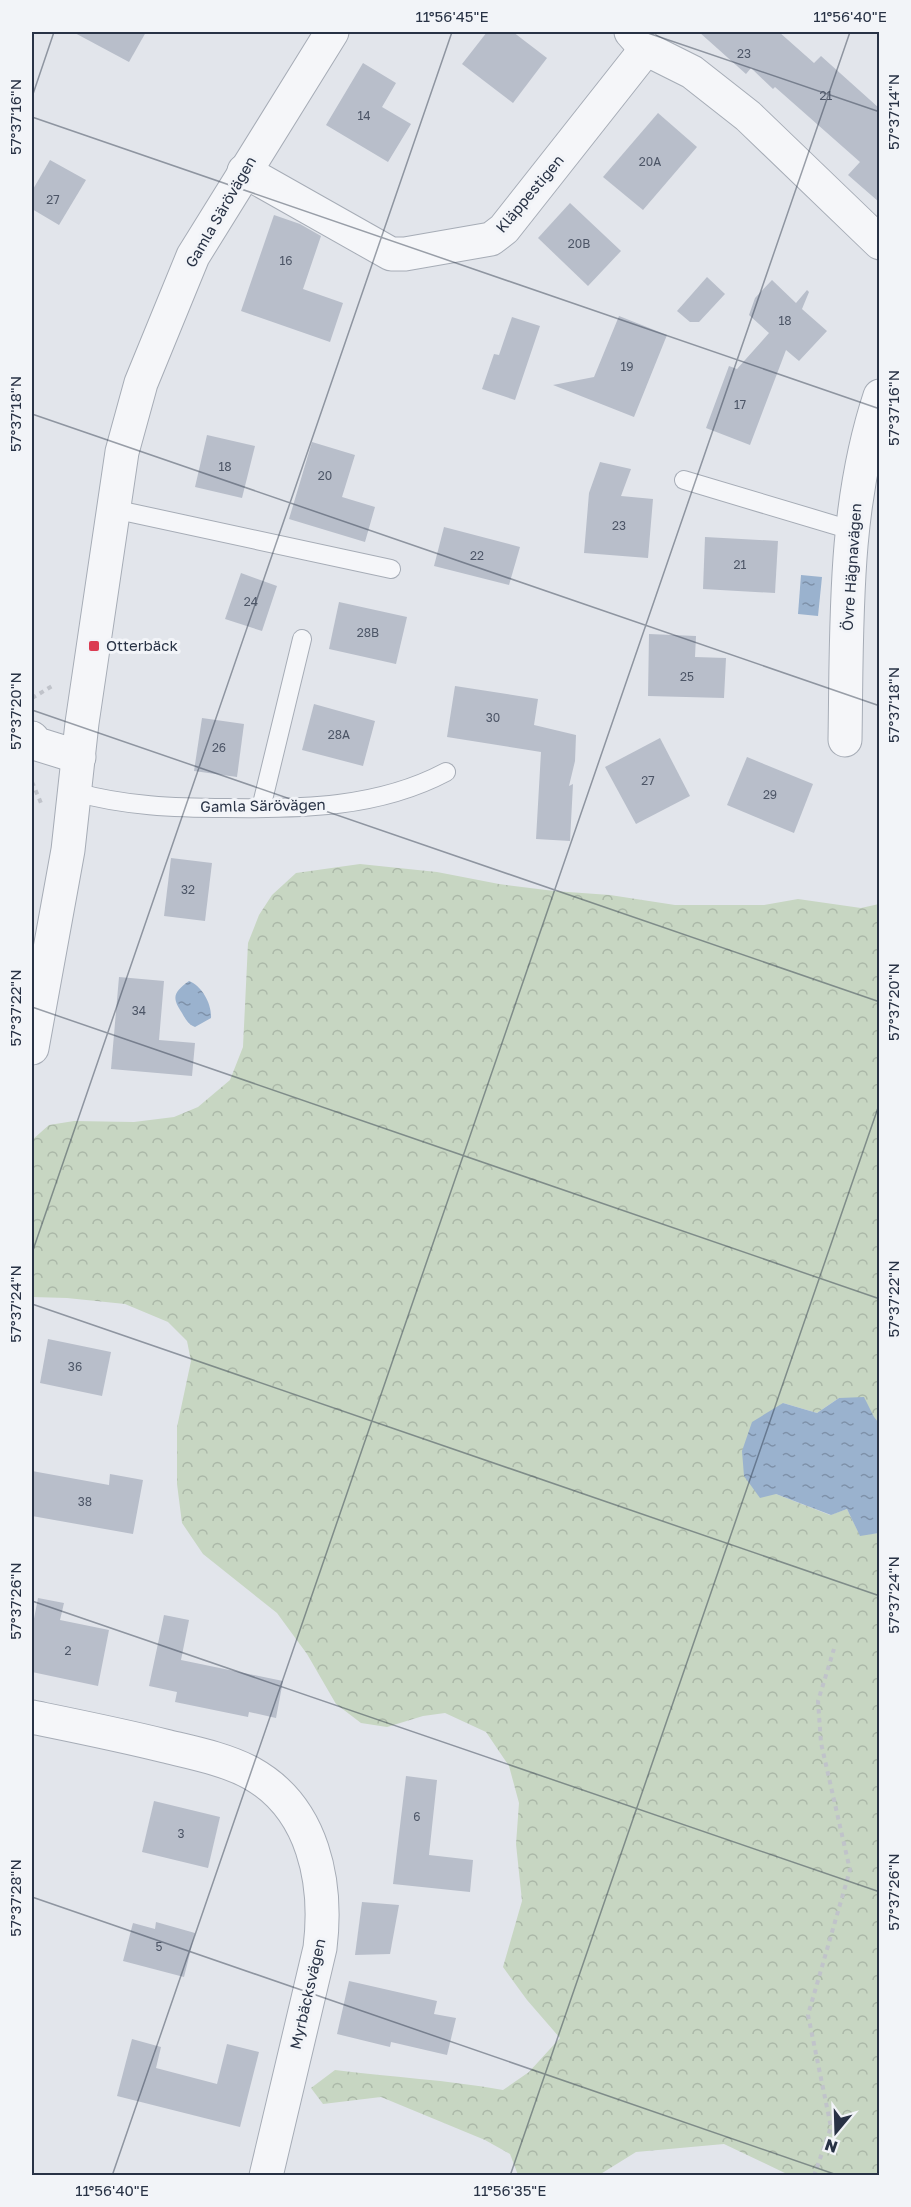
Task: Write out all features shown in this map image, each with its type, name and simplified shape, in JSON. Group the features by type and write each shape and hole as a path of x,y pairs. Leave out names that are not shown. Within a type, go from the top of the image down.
{"street":[{"name":"Gamla Särövägen","path":"32,1048 63,885 82,723 122,452 141,383 193,256 332,32"},
{"name":"Kläppestigen","path":"244,171 391,254 405,254 491,239 504,229 638,40 692,72 748,116 879,243"},
{"name":"Övre Hägnavägen","path":"845,740 851,530 865,451 879,396"},
{"path":"32,738 37,744 79,756"},
{"name":"Myrbäcksvägen","path":"32,1717 202,1755 235,1766 271,1787 302,1823 313,1847 319,1874 323,1899 323,1928 266,2175"}],"lane":[{"path":"684,480 851,530"},
{"path":"113,509 391,569"},
{"path":"261,808 302,639"},
{"name":"Gamla Särövägen","path":"75,792 130,804 181,808 293,808 342,804 392,793 429,781 446,772"}],"path":[{"path":"32,698 54,685"},
{"path":"814,2175 831,2127 808,2015 850,1870 821,1743 818,1701 834,1649"}],"green space":[{"path":"360,864 437,872 499,884 610,895 675,905 764,905 798,899 861,908 879,904 879,1423 839,1398 817,1413 783,1403 776,1494 830,1515 847,1509 860,1535 879,1533 879,2175 789,2175 724,2144 636,2152 599,2175 518,2175 510,2154 485,2140 381,2097 323,2104 311,2088 335,2070 503,2090 529,2072 560,2038 527,2000 503,1967 522,1901 516,1844 519,1803 509,1766 486,1732 445,1713 423,1716 387,1727 361,1723 336,1704 307,1654 277,1613 203,1554 182,1523 177,1484 177,1427 191,1361 187,1341 168,1322 125,1304 32,1297 32,1140 49,1125 74,1121 134,1122 174,1117 198,1107 230,1080 243,1047 248,943 259,915 272,895 296,873"}],"water":[{"path":"801,575 822,577 818,616 798,614"},
{"path":"189,981 202,991 211,1013 211,1018 195,1027 186,1020 175,999 180,988"},
{"path":"864,1397 879,1423 879,1533 860,1536 847,1509 831,1515 776,1494 760,1498 744,1476 742,1451 752,1422 783,1403 817,1413 839,1398"}],"building":[{"path":"73,32 146,32 129,62"},
{"path":"487,32 513,32 547,58 513,103 462,64"},
{"path":"699,32 779,32 814,63 821,56 879,108 879,202 848,175 860,162 775,87 773,89 751,68 746,74"},
{"path":"363,63 396,83 382,107 411,124 388,162 326,125"},
{"path":"658,113 697,147 643,210 603,177"},
{"path":"50,160 86,180 59,225 32,209 32,191"},
{"path":"570,203 621,251 588,286 538,238"},
{"path":"274,215 300,224 321,236 303,289 343,303 330,342 241,311"},
{"path":"707,277 725,294 699,322 690,322 677,311"},
{"path":"772,280 796,303 807,290 809,292 802,309 827,331 799,361 786,350 750,445 706,428 729,366 737,369 769,333 749,315 755,298"},
{"path":"619,316 667,335 634,417 553,385 594,377"},
{"path":"512,317 540,326 515,400 482,389 494,354 499,355"},
{"path":"207,435 255,446 242,498 195,487"},
{"path":"312,442 355,455 342,497 375,507 365,542 289,519"},
{"path":"600,462 631,469 621,496 653,499 648,558 584,553 589,493"},
{"path":"444,527 520,547 509,585 434,566"},
{"path":"705,537 778,541 775,593 703,589"},
{"path":"241,573 277,586 262,631 225,619"},
{"path":"339,602 407,617 396,664 329,649"},
{"path":"649,634 696,636 695,657 726,658 724,698 648,696"},
{"path":"455,686 538,699 534,725 576,735 575,761 569,786 573,784 570,841 536,839 541,752 447,737"},
{"path":"314,704 375,721 363,766 302,750"},
{"path":"202,718 244,724 237,777 194,771"},
{"path":"660,738 690,796 636,824 605,767"},
{"path":"747,757 813,784 794,833 727,805"},
{"path":"171,858 212,863 205,921 164,916"},
{"path":"119,977 164,981 159,1040 195,1043 192,1076 111,1069"},
{"path":"48,1339 111,1352 102,1396 40,1383"},
{"path":"32,1471 109,1485 110,1474 143,1480 133,1534 32,1516"},
{"path":"38,1598 64,1603 60,1620 109,1630 98,1686 32,1672 32,1629"},
{"path":"164,1615 189,1620 181,1660 283,1681 276,1718 249,1712 248,1717 175,1702 177,1692 149,1686"},
{"path":"406,1776 437,1780 429,1855 473,1860 470,1892 393,1884"},
{"path":"154,1801 220,1817 208,1868 142,1852"},
{"path":"362,1902 399,1905 390,1954 355,1955"},
{"path":"156,1922 195,1933 184,1977 123,1961 133,1923 155,1929"},
{"path":"349,1981 437,2001 434,2014 456,2018 447,2055 391,2042 390,2047 337,2034"},
{"path":"132,2039 161,2047 156,2068 217,2084 227,2044 259,2052 240,2127 117,2096"}],"place":[{"name":"Otterbäck","path":"94,646"}]}
